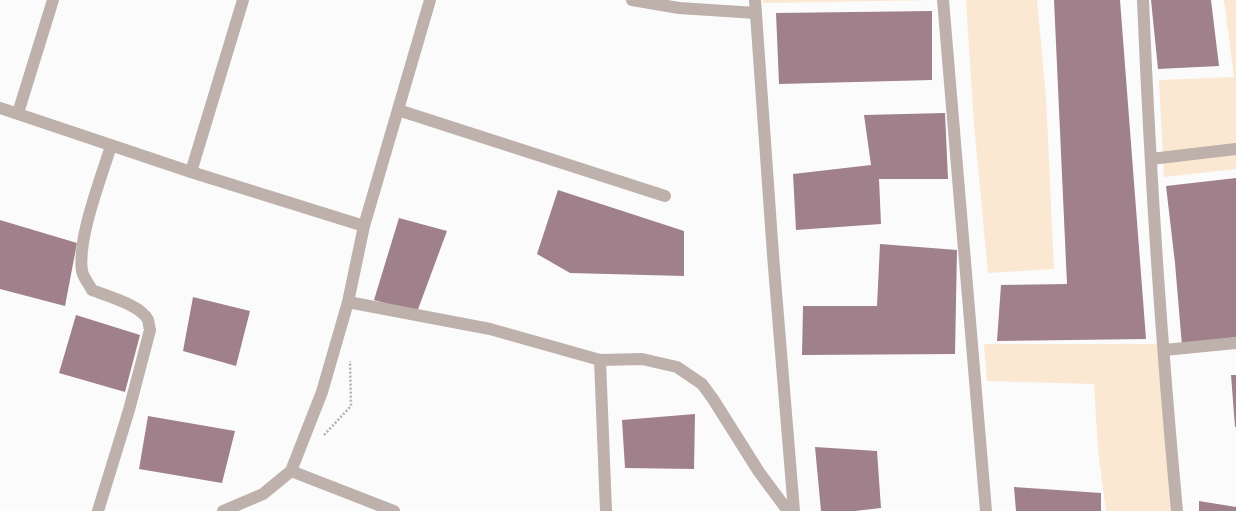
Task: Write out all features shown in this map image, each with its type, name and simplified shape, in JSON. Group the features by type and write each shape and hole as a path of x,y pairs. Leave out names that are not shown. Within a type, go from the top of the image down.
{"street":[{"path":"18,113 53,0"},
{"path":"191,172 243,0"},
{"path":"223,511 263,494 291,471 322,392 348,302 364,226 430,0"},
{"path":"632,0 679,8 756,13"},
{"path":"755,0 773,255 794,511"},
{"path":"943,0 986,511"},
{"path":"1143,0 1151,159 1177,511"},
{"path":"0,108 191,172 364,226"},
{"path":"398,110 665,196"},
{"path":"98,511 129,410 150,330 147,320 142,313 129,305 92,290 82,272 82,248 91,208 111,146"},
{"path":"1151,159 1236,149"},
{"path":"348,302 490,329 600,360 642,358 677,367 702,384 759,472 788,511"},
{"path":"1164,350 1236,343"},
{"path":"600,360 606,511"},
{"path":"291,471 394,511"}],"shaded area":[{"path":"763,0 937,0 763,3"},
{"path":"966,0 1037,0 1046,96 1054,269 988,273 974,125"},
{"path":"1224,0 1236,0 1236,169 1164,177 1159,80 1234,77"},
{"path":"984,344 1158,344 1172,511 1106,511 1098,451 1094,384 987,381"}],"building":[{"path":"1054,0 1120,0 1146,339 997,341 1001,285 1067,284"},
{"path":"1151,0 1211,0 1219,66 1158,69"},
{"path":"932,11 932,80 779,84 776,13"},
{"path":"945,113 948,179 879,179 881,224 796,230 793,174 871,165 864,115"},
{"path":"1236,178 1236,337 1182,346 1175,263 1166,186"},
{"path":"558,190 684,231 684,276 570,273 537,254"},
{"path":"399,218 447,231 417,312 374,300"},
{"path":"0,220 77,243 65,306 0,289"},
{"path":"880,244 957,250 955,354 802,355 803,306 877,306"},
{"path":"193,297 250,311 236,366 183,351"},
{"path":"76,315 140,335 125,392 59,373"},
{"path":"1231,375 1236,375 1236,427 1235,427"},
{"path":"695,414 694,469 625,468 622,420"},
{"path":"148,416 235,431 222,483 139,469"},
{"path":"815,447 877,451 881,508 855,511 821,511"},
{"path":"1014,487 1101,493 1101,511 1016,511"},
{"path":"1199,501 1236,507 1236,511 1199,511"}]}
